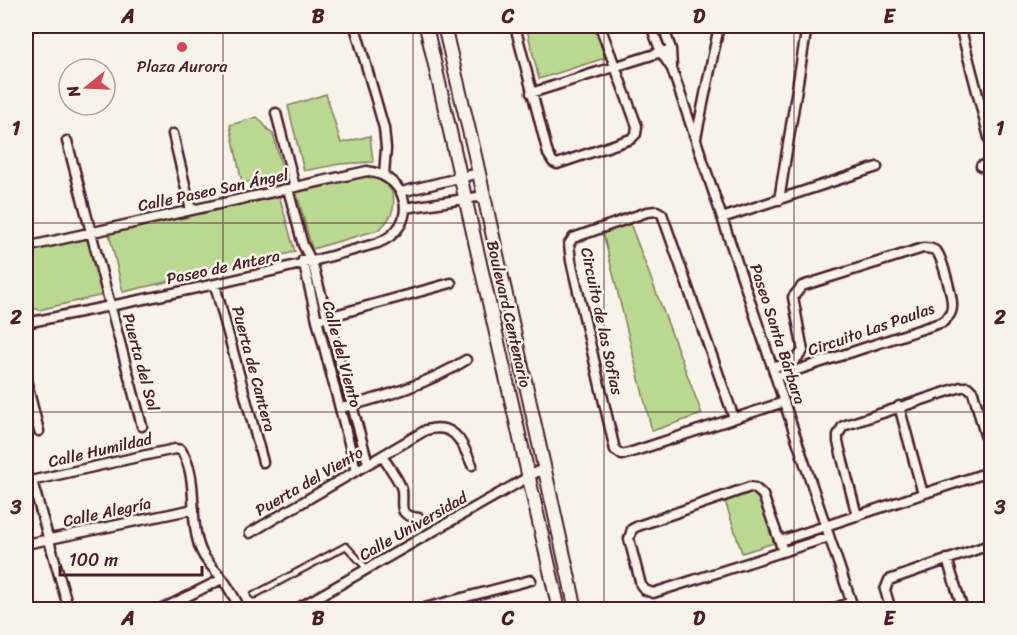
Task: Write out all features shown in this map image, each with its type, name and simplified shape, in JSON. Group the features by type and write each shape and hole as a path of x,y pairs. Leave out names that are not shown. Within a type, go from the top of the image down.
{"main road":[{"name":"Boulevard Centenario","path":"426,26 559,609"},
{"name":"Boulevard Centenario","path":"444,26 576,609"}],"street":[{"path":"515,26 548,154 557,164 631,139 636,134 637,126 600,26"},
{"name":"Paseo Santa Bárbara","path":"651,26 661,52 672,69 853,606"},
{"name":"Paseo Santa Bárbara","path":"663,26 671,49 672,69"},
{"path":"696,139 718,31 717,26"},
{"path":"779,200 807,26"},
{"path":"960,26 992,149"},
{"path":"356,30 384,128 386,148 384,176 397,185 405,208 484,196"},
{"path":"531,93 671,49"},
{"name":"Calle del Viento","path":"276,113 303,244 328,317 368,464"},
{"path":"173,134 191,210"},
{"name":"Puerta del Sol","path":"67,141 142,426"},
{"path":"981,166 992,163"},
{"path":"722,218 877,167"},
{"name":"Calle Paseo San Ángel","path":"26,247 367,171 384,176"},
{"path":"401,192 479,173"},
{"name":"Paseo de Antera","path":"26,323 215,285 308,263 387,239 397,231 402,223 405,208"},
{"name":"Circuito de las Sofias","path":"734,418 662,214 657,211 648,212 573,238 569,244 571,261 615,450 622,454 629,453 784,402"},
{"name":"Circuito Las Paulas","path":"773,368 795,360 803,351 793,297 802,286 924,248 931,248 937,252 942,263 952,306 950,316 943,322 776,377"},
{"name":"Calle del Viento","path":"308,263 317,320 356,470"},
{"path":"317,320 451,283"},
{"name":"Puerta de Cantera","path":"215,285 263,462"},
{"path":"340,408 430,380 466,360"},
{"path":"26,380 39,431"},
{"path":"857,516 838,442 840,430 848,424 961,387 970,389 992,460"},
{"path":"899,406 923,494"},
{"name":"Puerta del Viento","path":"250,532 426,430 443,429 460,438 472,465"},
{"name":"Calle Humildad","path":"29,482 175,449 181,450 187,462 194,509"},
{"name":"Puerta del Viento","path":"382,456 402,489 402,509 406,514 419,518"},
{"name":"Calle Universidad","path":"295,609 544,468"},
{"path":"780,541 992,471"},
{"path":"29,482 50,539 69,609"},
{"path":"783,551 763,495 755,488 638,526 632,529 629,539 641,585 645,590 653,593 829,537"},
{"path":"194,509 196,537 205,561 222,579 241,609"},
{"name":"Calle Alegría","path":"26,544 194,509"},
{"path":"891,609 885,590 889,580 992,543"},
{"path":"947,559 963,609"},
{"path":"160,609 222,579"},
{"path":"417,609 531,580"},
{"path":"830,609 853,606"}],"lane":[{"path":"254,595 346,546 367,569"}],"green space":[{"path":"526,26 594,26 605,58 539,79"},
{"path":"326,94 341,143 370,136 373,162 340,164 304,171 288,106"},
{"path":"257,117 273,134 284,176 242,183 230,125"},
{"path":"365,176 376,178 390,189 394,206 386,223 378,230 312,249 296,191"},
{"path":"279,195 295,252 123,292 109,233"},
{"path":"630,223 702,414 652,431 603,233"},
{"path":"89,239 103,295 39,310 26,306 26,250"},
{"path":"753,492 756,494 777,542 742,553 725,501"}],"place":[{"name":"Plaza Aurora","path":"182,47"}]}
